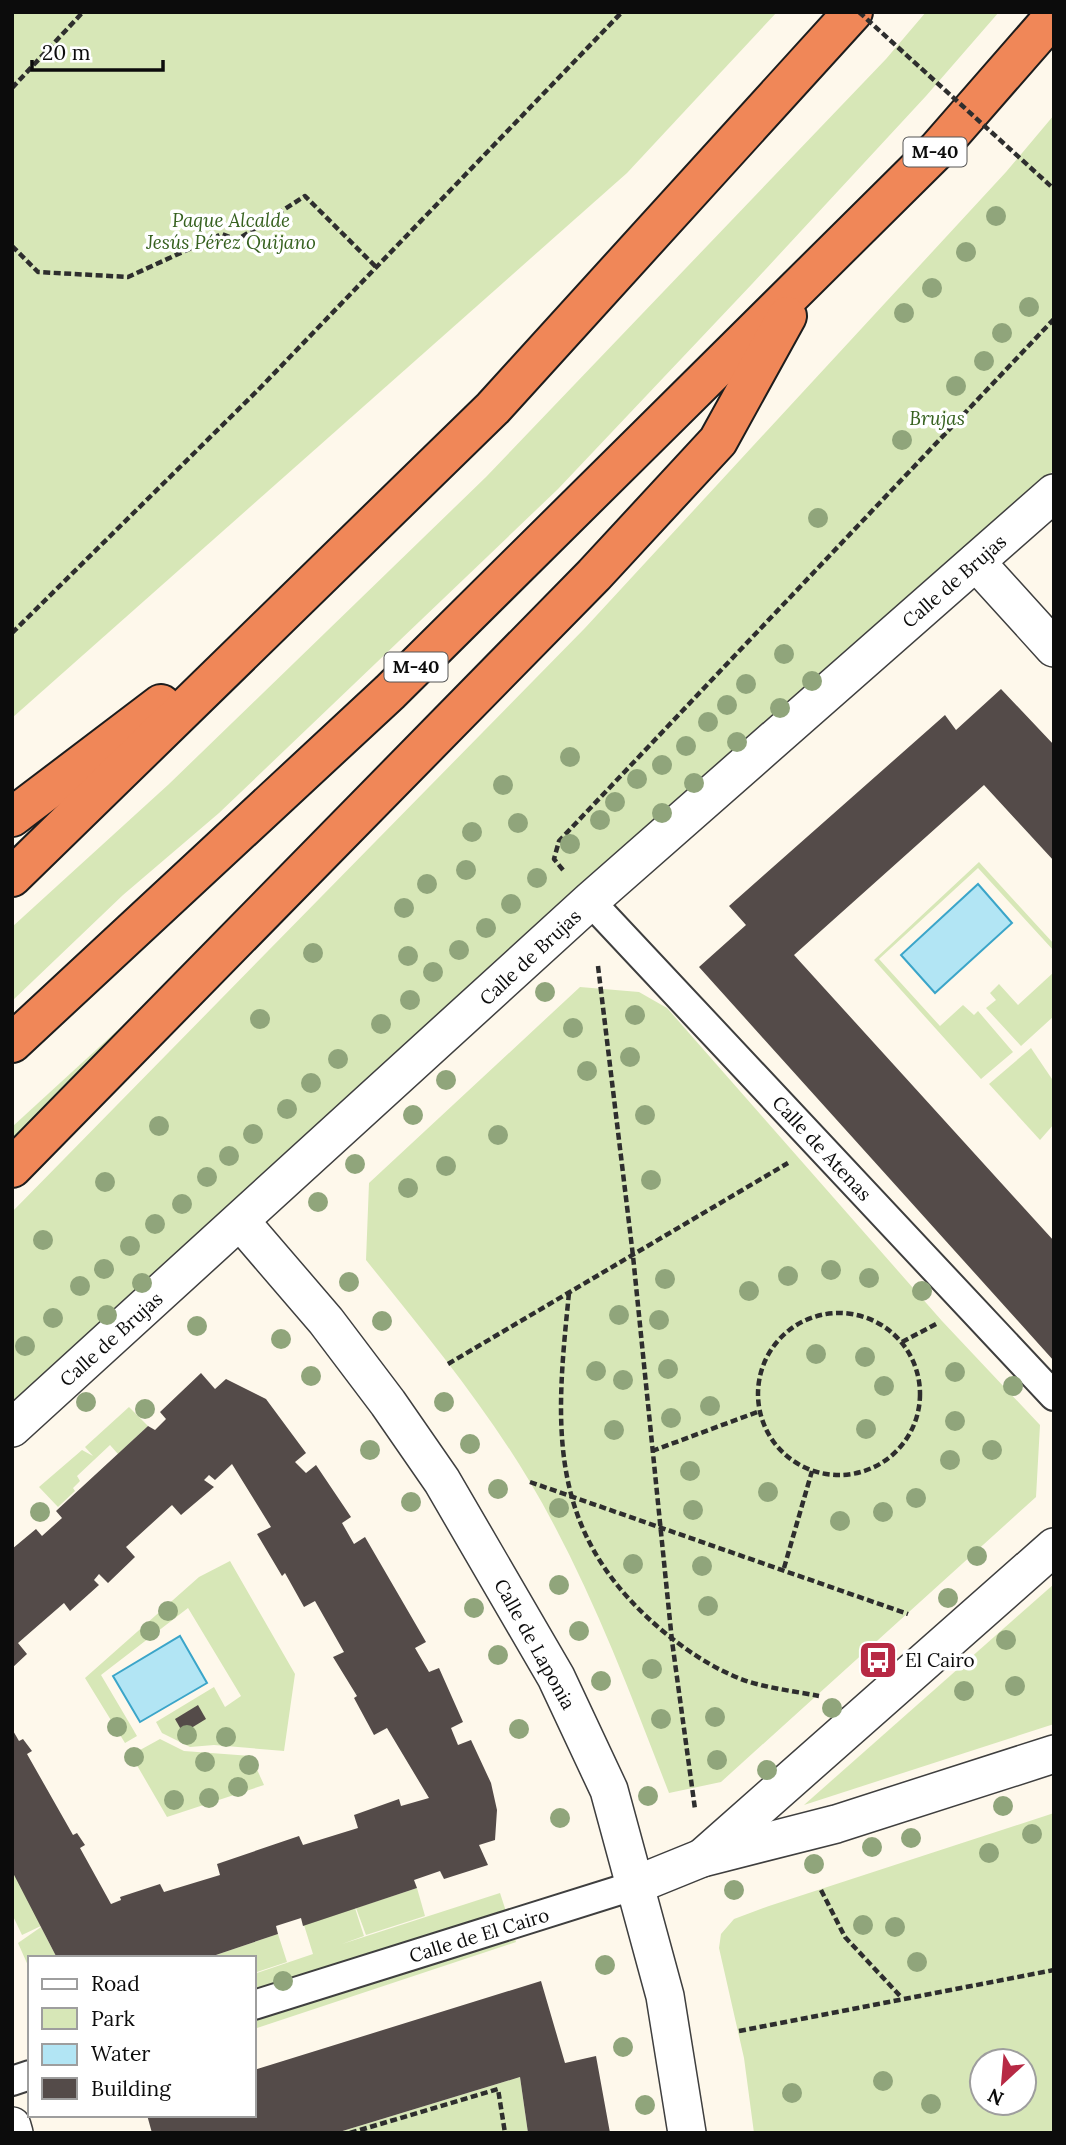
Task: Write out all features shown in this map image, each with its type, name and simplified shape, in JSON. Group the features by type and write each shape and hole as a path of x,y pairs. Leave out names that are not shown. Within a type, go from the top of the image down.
{"highway":[{"path":"12,877 493,408 853,12"},
{"name":"M-40","path":"12,1043 390,692 937,150 1054,16"},
{"path":"12,1168 594,575 718,441 808,279"},
{"path":"12,817 299,599"}],"street":[{"name":"Calle de Brujas","path":"12,1428 590,901 1054,493"},
{"path":"976,562 1054,648"},
{"name":"Calle de Atenas","path":"590,901 1054,1396"},
{"name":"Calle de Laponia","path":"240,1222 326,1321 388,1403 442,1481 556,1677 609,1790 665,1996 687,2133"},
{"name":"Calle de El Cairo","path":"702,1858 1054,1547"},
{"name":"Calle de El Cairo","path":"256,2004 633,1886 702,1858 836,1824 1054,1754"},
{"path":"12,2126 13,2133"}],"path":[{"path":"12,88 83,12"},
{"path":"12,633 377,268 622,12"},
{"path":"859,12 1054,189"},
{"path":"12,246 38,272 128,277 222,234 237,240 305,196 377,268"},
{"path":"702,1858 672,1641 633,1256 590,901 554,859 559,841 1054,319"},
{"path":"448,1364 819,1145"},
{"path":"569,1293 561,1371 560,1424 568,1495 589,1548 625,1598 672,1641 741,1679 819,1696"},
{"path":"830,1312 857,1314 882,1324 902,1342 915,1364 921,1390 918,1416 906,1440 887,1460 863,1471 837,1475 811,1471 788,1457 770,1436 760,1411 758,1384 766,1358 781,1336 803,1320 830,1312"},
{"path":"902,1342 942,1321"},
{"path":"652,1451 760,1411"},
{"path":"784,1568 811,1471"},
{"path":"530,1482 784,1568 908,1614"},
{"path":"821,1891 845,1937 903,1999"},
{"path":"739,2031 1054,1970"},
{"path":"350,2133 370,2130 498,2089 505,2133"}],"green space":[{"name":"Paque Alcalde Jesús Pérez Quijano","path":"12,12 777,12 627,173 12,718"},
{"path":"926,12 999,12 926,96 558,489 219,813 123,895 12,1001 12,927 169,784 486,477 886,59"},
{"name":"Brujas","path":"1054,115 1054,470 813,691 12,1411 12,1212 585,628 1006,172"},
{"path":"979,862 1054,944 1054,951 978,868 879,959 940,1026 963,1005 974,1015 978,1011 1013,1052 981,1079 874,960"},
{"path":"1054,972 1054,1016 1021,1046 986,1008 996,1000 990,993 999,984 1018,1005"},
{"path":"580,987 639,992 667,1008 942,1321 1040,1425 1036,1497 721,1782 669,1793 589,1596 530,1482 472,1396 366,1260 369,1183"},
{"path":"120,1028 108,1048 12,1148 12,1127"},
{"path":"1031,1048 1054,1082 1054,1124 1040,1140 989,1084"},
{"path":"129,1407 148,1426 118,1454 110,1445 77,1476 80,1481 73,1488 75,1491 58,1507 39,1487 82,1450 93,1456 85,1447"},
{"path":"230,1561 295,1674 284,1751 214,1745 190,1747 162,1733 156,1722 214,1687 225,1707 241,1696 188,1608 101,1675 137,1736 125,1743 85,1678 199,1577"},
{"path":"1054,1584 1054,1724 804,1805"},
{"path":"160,1739 184,1751 251,1756 264,1785 167,1817 131,1755"},
{"path":"1054,1813 1054,2133 754,2133 744,2058 719,1948 721,1934 734,1919"},
{"path":"13,1871 41,1926 22,1935 12,1914"},
{"path":"417,1888 425,1916 366,1935 356,1908"},
{"path":"500,1893 516,1942 256,2028 256,1973 313,1954 304,1925 355,1908 364,1936 342,1944"},
{"path":"41,1927 56,1956 28,1956 28,1966 18,1943"},
{"path":"278,1934 287,1962 256,1972 256,1956 213,1956"},
{"path":"520,2077 528,2133 336,2133"}],"water":[{"path":"978,884 1012,923 935,993 901,955"},
{"path":"180,1636 207,1683 140,1722 113,1676"}],"building":[{"path":"1001,689 1054,745 1054,861 984,785 794,955 1054,1241 1054,1361 699,967 746,925 729,906 945,715 956,730"},
{"path":"201,1373 215,1389 226,1379 266,1399 306,1453 295,1462 306,1473 316,1465 351,1517 342,1523 354,1544 365,1537 426,1642 415,1648 429,1672 439,1668 463,1722 451,1728 458,1745 471,1740 491,1783 497,1810 495,1840 479,1845 488,1865 444,1879 440,1871 414,1880 417,1888 303,1926 301,1918 276,1926 278,1934 213,1956 56,1956 12,1871 12,1729 19,1741 23,1739 32,1751 27,1754 73,1835 77,1833 85,1845 80,1848 111,1904 121,1900 120,1897 160,1884 164,1892 220,1875 217,1864 299,1836 303,1845 358,1828 354,1815 399,1799 401,1806 429,1798 387,1728 374,1735 354,1698 357,1696 333,1657 344,1652 315,1601 304,1607 285,1573 282,1576 257,1534 271,1527 232,1464 215,1480 209,1475 204,1480 214,1487 181,1515 172,1505 126,1547 135,1557 108,1583 99,1574 94,1580 99,1585 70,1611 64,1603 18,1643 27,1654 12,1668 12,1549 36,1529 42,1536 62,1518 56,1511 148,1426 155,1430 166,1419 160,1412"},
{"path":"198,1705 206,1719 183,1733 175,1719"},
{"path":"541,1981 565,2063 596,2056 610,2133 528,2133 520,2077 336,2133 152,2133 148,2117 256,2117 256,2069"}],"place":[{"name":"El Cairo","path":"878,1660"}]}
